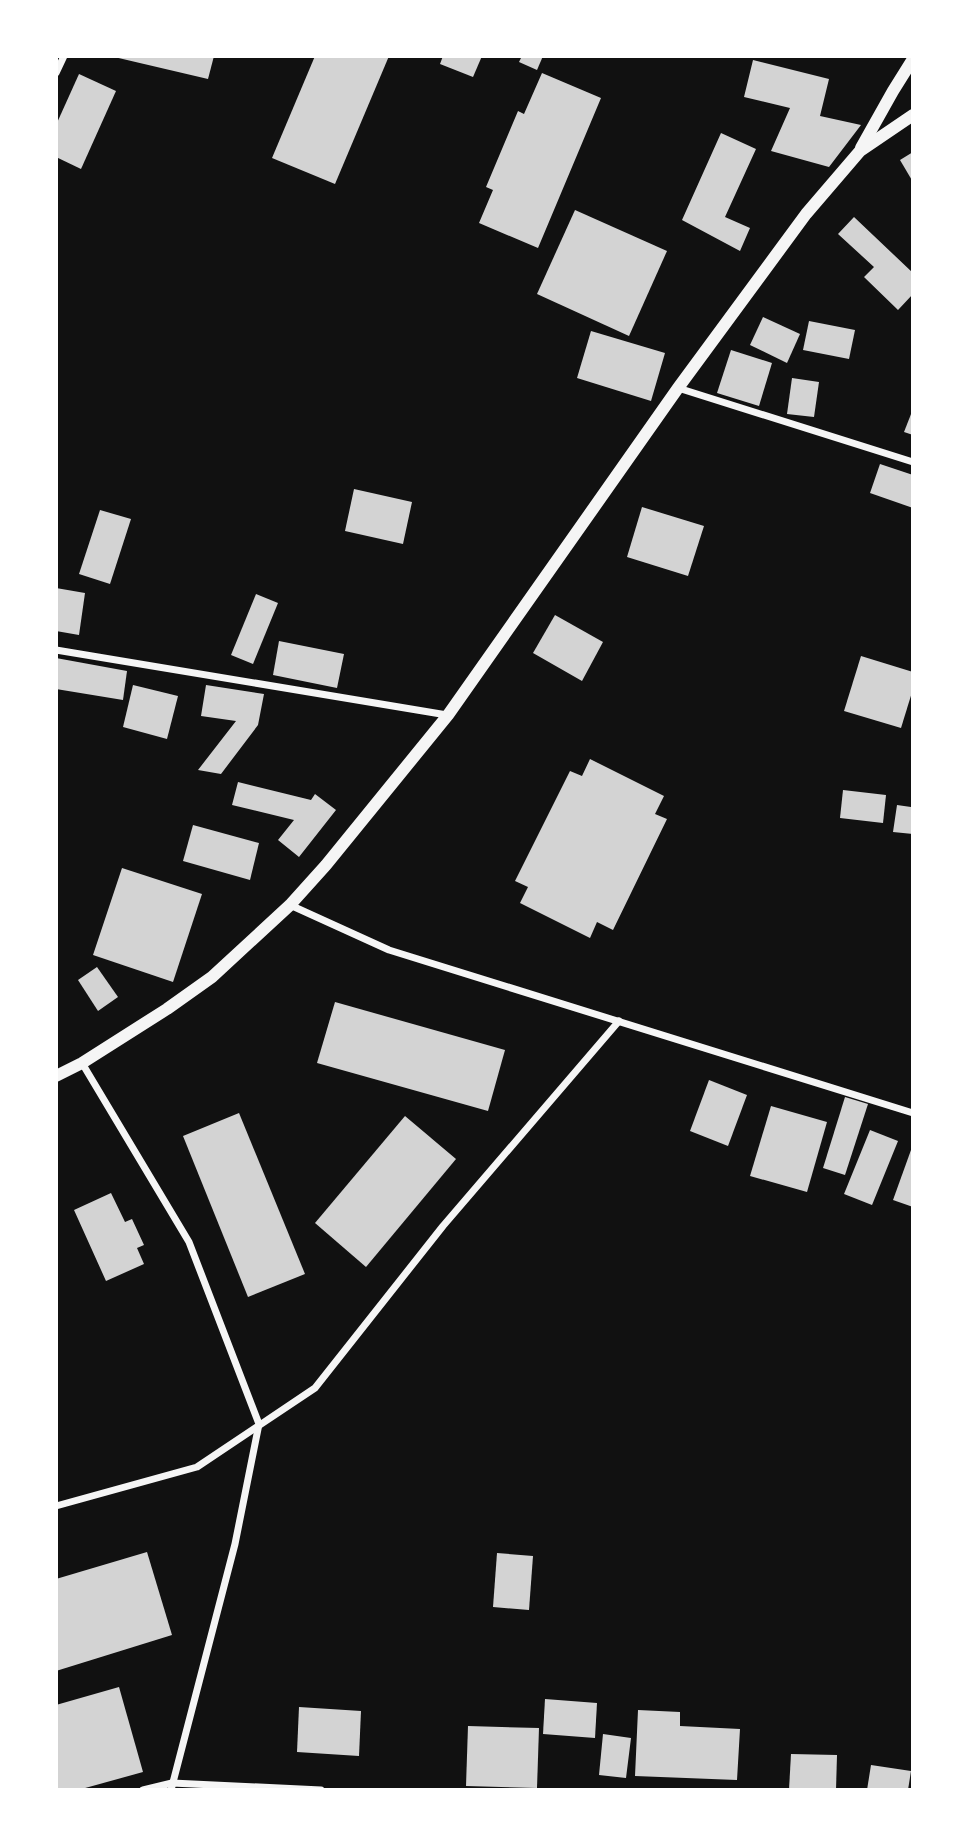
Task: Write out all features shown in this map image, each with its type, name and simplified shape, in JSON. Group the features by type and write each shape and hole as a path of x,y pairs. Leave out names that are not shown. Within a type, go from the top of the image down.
{"street":[{"path":"56,73 64,56"},
{"path":"56,1076 82,1063 167,1009 212,976 290,905 326,865 448,715 678,388 806,214 860,151 913,59"},
{"path":"860,151 913,115"},
{"path":"678,388 913,462"},
{"path":"56,650 448,715"},
{"path":"290,905 389,950 913,1113"},
{"path":"56,1506 197,1467 315,1388 443,1226 619,1021"},
{"path":"82,1063 189,1242 259,1424 235,1544 172,1786"},
{"path":"143,1790 172,1786 321,1790"}],"building":[{"path":"110,56 214,56 208,79"},
{"path":"315,56 389,56 335,184 272,158"},
{"path":"443,56 482,56 473,77 440,64"},
{"path":"522,56 543,56 537,70 519,62"},
{"path":"753,60 829,79 820,116 861,125 829,167 771,151 790,108 744,97"},
{"path":"542,73 601,98 538,248 479,223 493,190 486,187 518,111 524,114"},
{"path":"79,74 116,91 81,169 56,157 56,125"},
{"path":"721,133 756,149 725,217 750,228 740,251 682,220"},
{"path":"913,152 913,182 900,160"},
{"path":"575,210 667,251 629,336 537,294"},
{"path":"854,217 913,273 913,294 898,310 864,277 874,267 838,234"},
{"path":"763,317 800,334 787,363 750,345"},
{"path":"809,321 855,330 849,359 803,350"},
{"path":"591,331 665,353 651,401 577,378"},
{"path":"731,350 772,363 759,406 717,393"},
{"path":"792,378 819,382 814,417 787,414"},
{"path":"913,409 913,435 904,432"},
{"path":"880,464 913,475 913,508 870,493"},
{"path":"354,489 412,502 403,544 345,531"},
{"path":"642,507 704,526 688,576 627,557"},
{"path":"100,510 131,519 110,584 79,574"},
{"path":"56,588 85,593 79,635 56,631"},
{"path":"256,594 278,603 253,664 231,655"},
{"path":"555,615 603,642 582,681 533,653"},
{"path":"279,641 344,654 337,688 273,675"},
{"path":"861,656 913,672 913,689 901,728 844,711"},
{"path":"56,658 127,671 123,700 56,689"},
{"path":"133,685 178,696 167,739 123,727"},
{"path":"206,685 264,694 258,725 221,774 198,770 236,721 201,716"},
{"path":"590,759 664,796 655,814 667,819 613,930 597,922 590,938 520,903 528,887 515,881 570,771 582,776"},
{"path":"238,782 311,800 315,794 336,810 299,857 278,840 294,820 232,805"},
{"path":"843,790 886,795 883,823 840,818"},
{"path":"911,801 913,834 893,832 897,805 911,807"},
{"path":"193,825 259,843 250,880 183,861"},
{"path":"122,868 202,894 173,982 93,955"},
{"path":"97,967 118,997 98,1011 78,980"},
{"path":"335,1002 505,1050 488,1111 317,1063"},
{"path":"709,1080 747,1095 728,1146 690,1131"},
{"path":"845,1097 868,1104 845,1175 823,1168"},
{"path":"771,1106 827,1122 807,1192 750,1176"},
{"path":"239,1113 305,1274 248,1297 183,1136"},
{"path":"405,1116 456,1159 366,1267 315,1223"},
{"path":"870,1130 898,1141 872,1205 844,1194"},
{"path":"911,1150 913,1151 913,1207 893,1200"},
{"path":"111,1193 125,1222 132,1219 144,1245 137,1248 144,1264 106,1281 74,1210"},
{"path":"147,1552 172,1635 56,1671 56,1579"},
{"path":"497,1553 533,1556 529,1610 493,1607"},
{"path":"119,1687 143,1772 78,1790 56,1790 56,1705"},
{"path":"545,1699 597,1703 595,1738 543,1734"},
{"path":"299,1707 361,1711 359,1756 297,1752"},
{"path":"638,1710 680,1712 680,1726 740,1729 737,1780 635,1776"},
{"path":"468,1726 539,1728 537,1788 466,1786"},
{"path":"603,1734 631,1738 626,1778 599,1775"},
{"path":"791,1754 837,1755 836,1790 789,1790"},
{"path":"871,1765 911,1771 908,1790 867,1790"}]}
